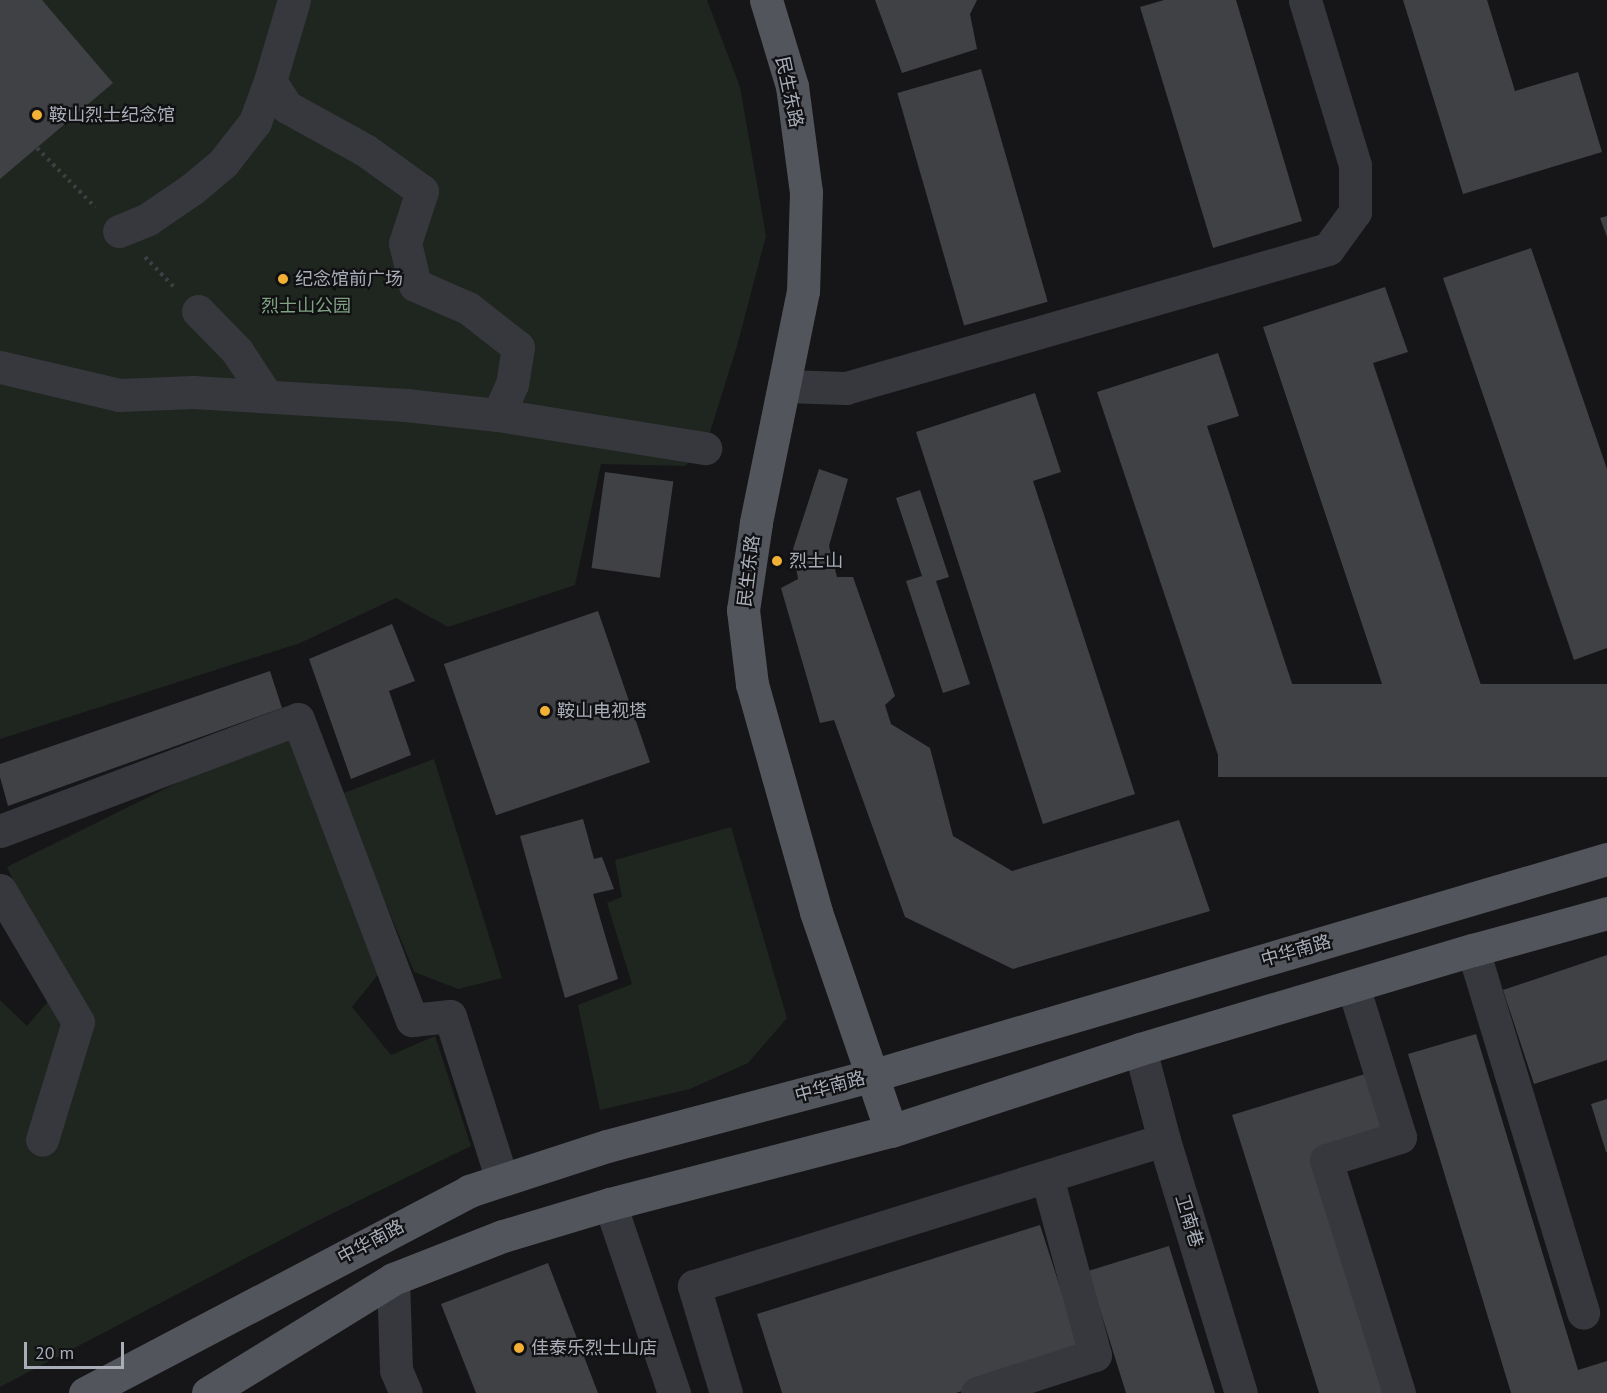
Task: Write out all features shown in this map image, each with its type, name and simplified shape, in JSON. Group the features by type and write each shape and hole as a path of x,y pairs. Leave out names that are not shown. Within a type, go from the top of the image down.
{"main road":[{"name":"民生东路","path":"766,0 792,86 806,192 803,291 756,523 743,610 752,684 816,912 870,1076 891,1131"},
{"name":"中华南路","path":"85,1393 469,1191 607,1146 870,1076 1607,859"},
{"path":"208,1393 393,1279 503,1236 610,1204 891,1131 1140,1049 1473,950 1607,913"}],"street":[{"path":"119,231 148,219 192,189 223,163 255,122 270,81 294,0"},
{"path":"784,386 846,388 1328,249 1355,212 1354,165 1305,0"},
{"path":"270,81 287,106 365,150 422,191 405,243 415,285 468,308 518,347 512,384 498,415"},
{"path":"198,311 237,351 266,395"},
{"path":"0,367 119,395 193,392 266,395 498,415 705,448"},
{"path":"0,831 298,719 412,1020 450,1016 502,1180"},
{"path":"0,890 78,1022 42,1140"},
{"path":"1473,950 1583,1313"},
{"path":"1353,986 1400,1137 1326,1160 1399,1393"},
{"name":"卫南巷","path":"1140,1049 1164,1140 1241,1393"},
{"path":"726,1393 694,1286 1164,1140"},
{"path":"977,1393 1095,1355 1047,1177"},
{"path":"610,1204 674,1393"},
{"path":"393,1279 396,1370 406,1393"}],"path":[{"path":"37,148 198,311"}],"green space":[{"name":"烈士山公园","path":"0,0 707,0 740,87 766,236 737,346 705,448 685,466 601,464 575,585 448,627 396,598 300,643 0,739"},
{"path":"286,729 381,971 352,1007 391,1055 435,1036 471,1146 313,1223 0,1387 0,1000 27,1026 62,985 7,867"},
{"path":"434,759 502,978 458,989 414,972 341,794"},
{"path":"731,827 787,1018 748,1063 690,1089 600,1110 578,1005 632,984 607,903 622,897 615,860"}],"building":[{"name":"鞍山烈士纪念馆","path":"0,0 42,0 113,83 0,179"},
{"path":"875,0 977,0 970,14 977,49 902,73"},
{"path":"1164,0 1236,0 1302,221 1213,248 1140,7"},
{"path":"1403,0 1487,0 1515,91 1578,72 1602,152 1463,194"},
{"path":"981,69 1048,302 964,326 897,93"},
{"path":"1607,216 1607,237 1600,218"},
{"path":"1531,248 1607,469 1607,648 1574,660 1443,278"},
{"path":"1385,287 1408,352 1373,363 1482,688 1393,717 1263,327"},
{"path":"1218,353 1239,416 1207,426 1310,738 1222,767 1097,392"},
{"path":"1035,393 1061,472 1033,481 1135,794 1043,824 916,432"},
{"path":"819,469 848,479 829,546 837,577 853,577 895,696 885,705 891,724 930,748 953,836 1012,871 1179,820 1210,911 1013,969 905,917 834,720 820,723 781,588 798,579 793,549"},
{"path":"605,472 673,482 660,578 592,568"},
{"path":"920,490 949,577 936,581 970,684 943,693 906,581 922,576 896,498"},
{"name":"鞍山电视塔","path":"598,611 650,762 496,815 444,664"},
{"path":"392,624 415,681 389,691 411,755 351,779 309,659"},
{"path":"270,671 282,708 8,806 0,777 0,764"},
{"path":"1218,684 1607,684 1607,777 1218,777"},
{"path":"583,819 594,859 602,857 614,889 593,894 618,979 565,998 520,836"},
{"path":"1607,955 1607,1060 1534,1084 1503,990"},
{"path":"1476,1034 1578,1370 1607,1361 1607,1393 1511,1393 1408,1054"},
{"path":"1365,1074 1383,1130 1317,1150 1393,1393 1319,1393 1232,1115"},
{"path":"1607,1099 1607,1152 1606,1152 1591,1104"},
{"path":"1040,1225 1081,1352 956,1393 782,1393 757,1314"},
{"path":"1169,1246 1215,1393 1126,1393 1088,1271"},
{"name":"佳泰乐烈士山店","path":"548,1263 598,1393 476,1393 441,1304"}],"place":[{"name":"鞍山烈士纪念馆","path":"37,115"},
{"name":"纪念馆前广场","path":"283,279"},
{"name":"烈士山","path":"777,561"},
{"name":"鞍山电视塔","path":"545,711"},
{"name":"佳泰乐烈士山店","path":"519,1348"}]}
